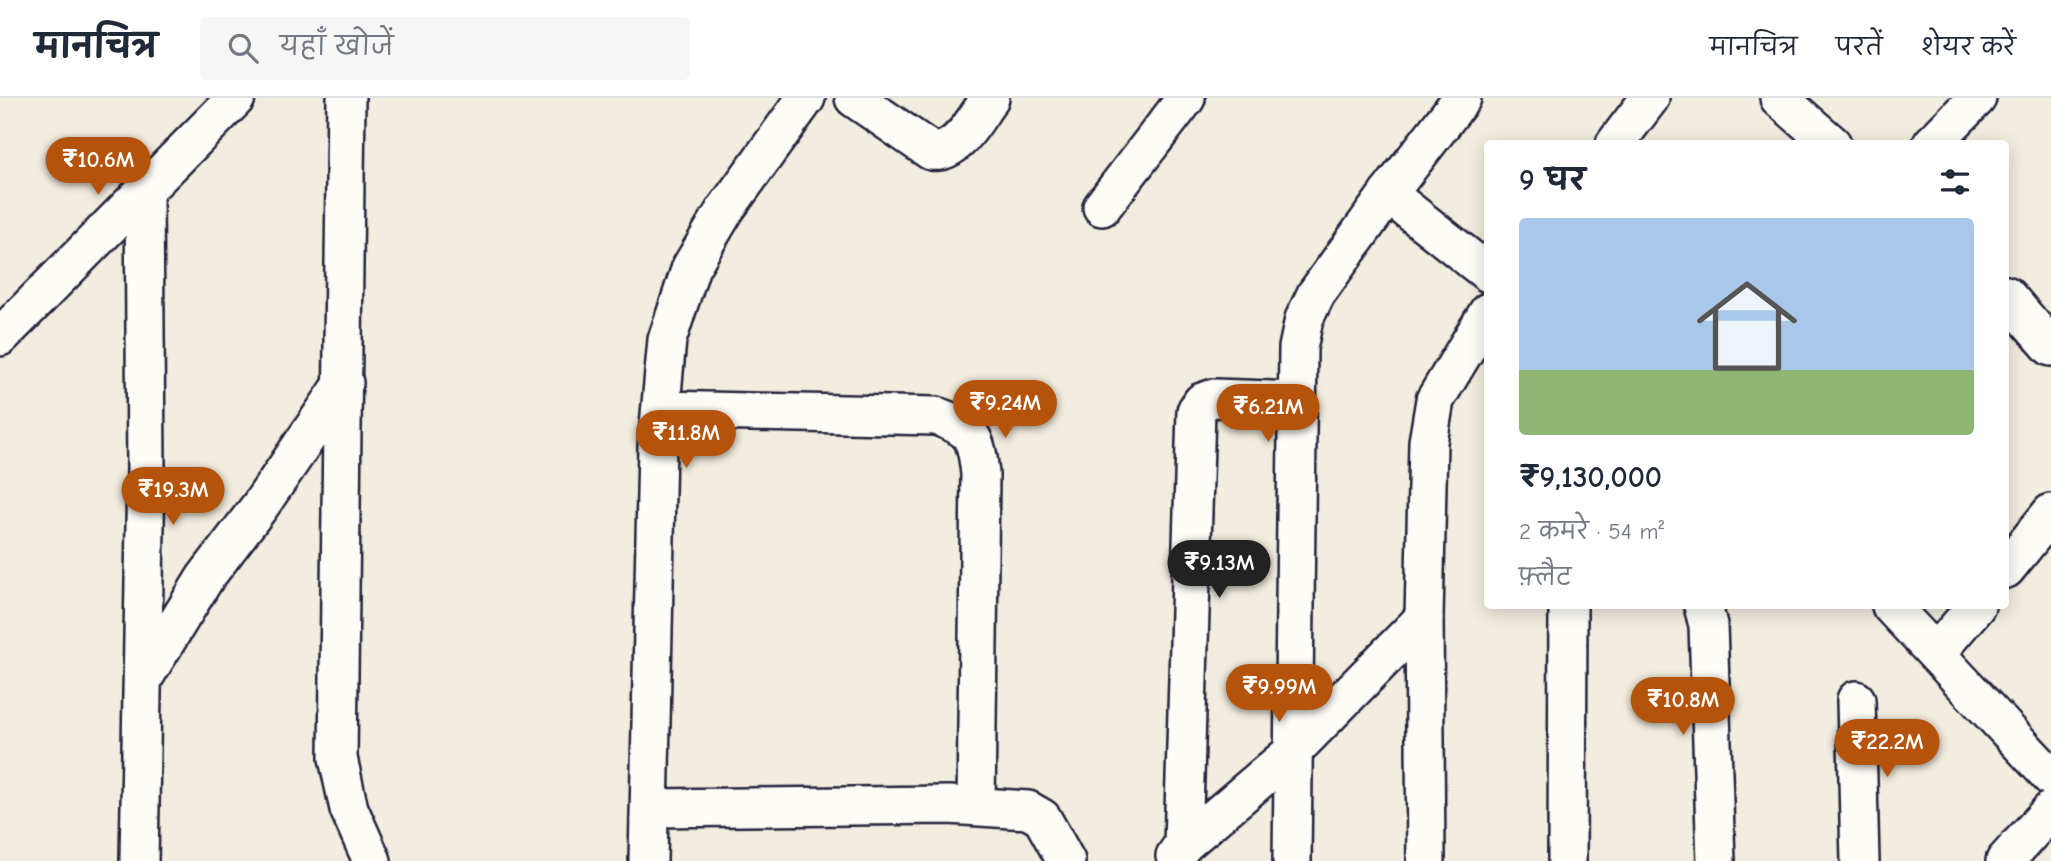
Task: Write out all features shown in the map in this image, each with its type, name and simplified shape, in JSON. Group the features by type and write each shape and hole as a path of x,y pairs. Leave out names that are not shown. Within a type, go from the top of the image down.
{"street":[{"path":"0,337 236,98"},
{"path":"346,98 338,758 349,809 372,861"},
{"path":"648,861 656,487 667,340 691,267 725,210 806,98"},
{"path":"854,98 931,151 941,153 954,146 990,98"},
{"path":"1102,207 1186,98"},
{"path":"1292,861 1291,753 1298,348 1304,319 1315,294 1462,98"},
{"path":"1618,140 1650,98"},
{"path":"1779,98 1827,140"},
{"path":"1936,140 1977,98"},
{"path":"139,861 146,470 144,192"},
{"path":"1388,194 1484,270"},
{"path":"2009,298 2051,347"},
{"path":"1426,861 1424,618 1428,442 1435,400 1484,319"},
{"path":"142,680 205,578 260,506 344,383"},
{"path":"1177,853 1196,411 1202,402 1213,397 1297,401"},
{"path":"661,410 936,416 961,424 977,444 980,474 976,806"},
{"path":"2009,565 2051,513"},
{"path":"1567,861 1568,609"},
{"path":"1704,609 1708,625 1716,861"},
{"path":"1894,609 2051,776"},
{"path":"1937,652 1973,609"},
{"path":"1177,853 1291,753 1424,618"},
{"path":"1856,700 1860,861"},
{"path":"651,808 976,806 1028,810 1042,818 1066,861"},
{"path":"2005,861 2051,810"}]}
